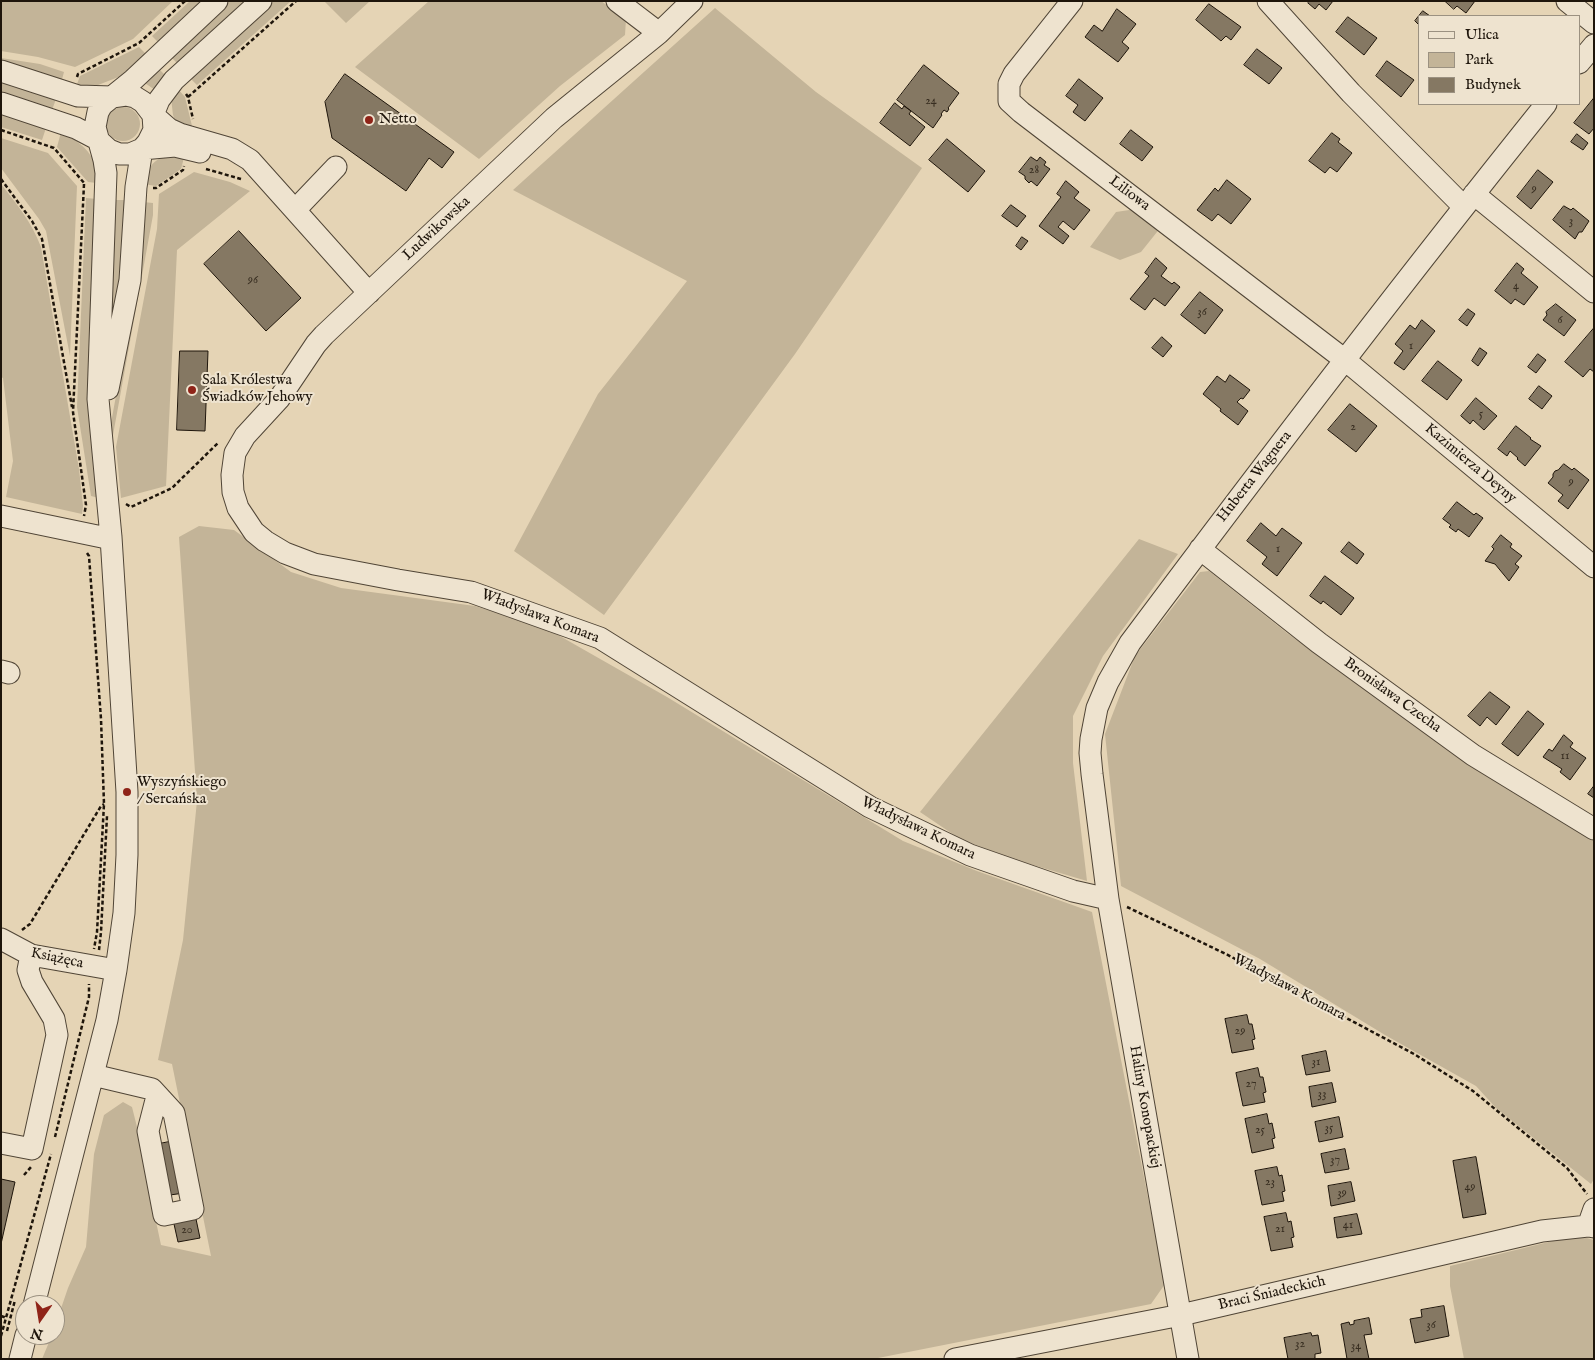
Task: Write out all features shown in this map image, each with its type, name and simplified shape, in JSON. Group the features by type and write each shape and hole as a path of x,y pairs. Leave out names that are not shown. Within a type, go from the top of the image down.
{"street":[{"path":"37,1295 107,1020 124,913 127,855 127,792 111,537 98,390 106,173 95,127 98,112 102,105 217,1"},
{"path":"102,444 104,410 130,280 137,177 142,149 152,136 154,130 153,115 160,100 174,80 261,1"},
{"path":"617,1 658,33"},
{"name":"Ludwikowska","path":"233,492 233,462 245,436 279,399 324,335 554,118 658,33 692,1"},
{"name":"Liliowa","path":"1072,1 1014,74 1009,84 1010,101 1029,118 1345,360"},
{"path":"1268,1 1351,94 1469,200 1594,292"},
{"path":"1566,1 1594,23"},
{"path":"1580,63 1594,45"},
{"path":"1,71 78,96 112,97 126,95 135,97 143,102 153,115 169,129 232,149 250,160 369,293"},
{"path":"1,103 76,128 97,139 109,150 119,154 130,154 142,149 175,146 245,165 263,174"},
{"name":"Huberta Wagnera","path":"1108,899 1090,753 1097,708 1118,662 1200,549 1469,200 1545,105"},
{"path":"295,210 336,167"},
{"name":"Kazimierza Deyny","path":"1345,360 1594,567"},
{"name":"Władysława Komara","path":"233,492 238,508 254,532 285,553 314,564 342,570 471,592 600,638 870,807 970,855 1073,891 1108,899"},
{"path":"1,516 102,537 111,537"},
{"name":"Bronisława Czecha","path":"1200,549 1319,643 1473,755 1594,829"},
{"name":"Haliny Konopackiej","path":"1108,899 1188,1359"},
{"name":"Książęca","path":"3,940 31,955 116,970"},
{"path":"1,1143 32,1150 57,1035 54,1019 32,982 28,970 31,955"},
{"path":"93,1075 152,1089 174,1113 193,1209 164,1215 148,1132 157,1096"},
{"name":"Braci Śniadeckich","path":"955,1359 1181,1315 1542,1231 1591,1215"},
{"path":"20,1345 20,1359"}],"path":[{"path":"78,74 139,43 185,1"},
{"path":"194,126 188,97 296,1"},
{"path":"1,130 54,148 84,184 73,412"},
{"path":"150,188 156,188 183,170 185,163"},
{"path":"1,179 32,221 42,239 73,412 86,505 84,519"},
{"path":"84,184 91,184"},
{"path":"124,503 131,507 172,488 224,437"},
{"path":"85,548 89,556 106,803 97,932 92,957"},
{"path":"90,549 94,566 104,721 106,803 101,932 98,955"},
{"path":"3,940 30,924 101,806 106,803"},
{"name":"Władysława Komara","path":"1108,899 1226,954 1422,1059 1472,1090 1560,1162 1577,1180 1591,1215"},
{"path":"24,1175 30,1169 32,1163"},
{"path":"1,1316 15,1324"}],"green space":[{"path":"1,1 173,1 133,39 75,67 38,57 1,51"},
{"path":"190,1 205,1 159,43 152,36"},
{"path":"230,1 248,1 179,65 170,56"},
{"path":"274,1 291,1 197,85 190,78"},
{"path":"324,1 370,1 346,23"},
{"path":"429,1 601,1 626,19 625,35 560,86 479,159 355,67"},
{"path":"715,8 816,92 922,168 795,354 604,615 514,551 598,394 687,281 513,190"},
{"path":"139,47 146,54 121,76 93,87 76,87 80,76"},
{"path":"1,58 40,64 64,72 61,83 1,63"},
{"path":"157,67 166,76 155,90 142,81"},
{"path":"1,80 56,99 52,110 1,93"},
{"path":"178,89 185,97 192,126 191,131 176,122 173,115 171,98"},
{"path":"123,107 130,108 135,112 139,117 139,131 135,136 130,140 123,141 116,140 111,136 107,131 106,124 107,117 111,112 116,108"},
{"path":"1,113 46,128 42,140 1,127"},
{"path":"61,132 76,141 88,152 94,162 97,183 88,182 57,147"},
{"path":"1,138 48,153 77,186 70,356 46,231 1,168"},
{"path":"185,154 181,169 156,186 143,184 149,169 157,160 163,157"},
{"path":"194,172 230,182 250,191 177,250 166,486 121,498 116,447 157,229 159,194"},
{"path":"1,184 29,222 41,247 79,469 83,506 82,514 6,497 13,461 3,378 1,377"},
{"path":"86,198 97,199 87,400 99,498 91,496 77,407"},
{"path":"114,200 126,200 122,271 110,352"},
{"path":"143,202 153,203 153,215 111,446 111,423 140,265"},
{"path":"1136,209 1161,227 1141,252 1120,260 1090,247 1116,212"},
{"path":"199,526 234,530 291,572 341,588 475,606 544,627 667,697 903,841 977,871 1092,912 1165,1284 1151,1304 873,1359 42,1359 48,1345 65,1345 65,1297 86,1247 94,1154 104,1115 123,1102 132,1107 161,1245 211,1256 172,1064 158,1060 183,940 197,801 179,537"},
{"path":"1139,539 1178,554 1103,656 1073,716 1073,763 1087,881 1016,860 960,839 920,812"},
{"path":"1209,571 1287,633 1475,768 1594,841 1594,1179 1591,1184 1496,1108 1476,1086 1385,1035 1260,959 1121,886 1105,734 1135,656 1200,572"},
{"path":"1565,1238 1587,1238 1594,1240 1594,1359 1464,1359 1450,1286 1450,1266"}],"building":[{"path":"1310,1 1333,1 1326,10 1319,4 1315,9 1308,3"},
{"path":"1445,1 1475,1 1466,13 1457,6 1454,9"},
{"path":"1209,4 1241,27 1231,40 1226,36 1221,41 1196,20"},
{"path":"1117,9 1136,24 1122,42 1129,48 1118,62 1085,37 1094,25 1102,31"},
{"path":"1423,11 1429,15 1420,15"},
{"path":"1348,17 1377,38 1364,55 1336,32"},
{"path":"1257,49 1282,68 1269,84 1244,65"},
{"path":"1387,61 1414,80 1401,97 1376,76"},
{"path":"924,65 959,93 947,112 944,110 941,114 933,128 897,100"},
{"name":"Netto","path":"345,74 454,152 442,168 429,158 406,191 332,138 325,102"},
{"path":"1079,79 1103,98 1085,121 1073,112 1078,105 1066,96"},
{"path":"1594,98 1594,128 1589,134 1574,123"},
{"path":"895,103 902,109 904,106 911,111 909,114 925,127 910,146 880,123"},
{"path":"1131,130 1153,147 1142,161 1120,144"},
{"path":"1332,133 1340,139 1338,142 1352,153 1337,172 1330,167 1325,173 1309,161"},
{"path":"1577,134 1588,143 1583,150 1571,142"},
{"path":"947,139 985,171 968,192 929,160"},
{"path":"1031,157 1037,161 1040,157 1046,162 1044,165 1050,169 1037,186 1031,181 1029,183 1025,176 1019,172"},
{"path":"1538,170 1553,182 1531,209 1517,197"},
{"path":"1227,180 1251,199 1231,224 1218,214 1212,221 1197,210 1215,188 1218,191"},
{"path":"1066,181 1079,192 1074,198 1090,210 1074,230 1063,221 1058,227 1069,236 1063,244 1039,226 1061,197 1057,194"},
{"path":"1011,205 1026,216 1017,227 1002,216"},
{"path":"1564,206 1571,210 1573,208 1589,221 1575,239 1553,220"},
{"path":"239,231 301,298 266,331 204,264"},
{"path":"1022,237 1028,241 1021,250 1016,246"},
{"path":"1156,258 1167,268 1161,276 1180,287 1165,306 1154,298 1145,310 1130,299 1149,276 1145,273"},
{"path":"1517,263 1524,269 1521,273 1538,287 1524,305 1515,299 1511,304 1495,291"},
{"path":"1200,292 1223,310 1205,334 1181,315"},
{"path":"1556,304 1576,320 1564,336 1543,320 1547,315 1546,312"},
{"path":"1468,309 1475,314 1467,326 1459,320"},
{"path":"1422,320 1435,331 1404,370 1394,363 1403,351 1395,344 1410,325 1415,329"},
{"path":"1594,328 1594,372 1590,369 1583,377 1565,362"},
{"path":"1162,337 1172,346 1163,357 1152,348"},
{"path":"1480,348 1487,353 1478,366 1472,361"},
{"name":"Sala Królestwa Świadków Jehowy","path":"180,351 208,351 205,431 177,430"},
{"path":"1538,354 1546,360 1536,373 1528,367"},
{"path":"1438,361 1462,380 1447,400 1422,381"},
{"path":"1230,375 1250,390 1243,399 1241,398 1237,402 1248,411 1238,425 1203,394 1217,376 1225,382"},
{"path":"1539,386 1552,396 1542,409 1529,399"},
{"path":"1476,398 1497,416 1484,430 1473,420 1470,424 1461,416"},
{"path":"1350,404 1377,426 1356,452 1328,430"},
{"path":"1516,426 1541,446 1525,466 1510,451 1507,456 1498,449"},
{"path":"1564,464 1572,470 1574,468 1589,480 1568,509 1558,501 1563,495 1548,483 1555,471"},
{"path":"1457,502 1474,515 1476,513 1483,518 1469,537 1458,529 1456,532 1443,519"},
{"path":"1261,523 1276,536 1282,528 1302,543 1277,576 1262,564 1267,557 1247,541"},
{"path":"1501,535 1512,544 1510,547 1522,556 1515,564 1519,567 1509,581 1495,564 1485,561"},
{"path":"1349,542 1364,554 1357,564 1341,552"},
{"path":"1325,576 1354,598 1341,615 1323,601 1321,604 1310,596"},
{"path":"1490,692 1510,707 1496,725 1487,717 1480,726 1468,716"},
{"path":"1528,711 1544,724 1518,756 1502,744"},
{"path":"1564,735 1573,743 1570,747 1586,758 1570,780 1560,772 1562,769 1543,757 1549,749 1552,751"},
{"path":"1594,786 1594,798 1588,794"},
{"path":"1247,1015 1249,1024 1252,1024 1255,1039 1252,1040 1254,1049 1232,1053 1225,1019"},
{"path":"1326,1051 1330,1071 1306,1075 1302,1056"},
{"path":"1258,1068 1260,1077 1263,1077 1266,1092 1263,1093 1265,1102 1243,1106 1236,1073"},
{"path":"1332,1083 1336,1102 1312,1107 1309,1087"},
{"path":"1267,1114 1269,1124 1272,1123 1275,1138 1272,1139 1274,1148 1252,1153 1245,1119"},
{"path":"1339,1117 1343,1137 1319,1142 1315,1122"},
{"path":"174,1141 184,1193 170,1195 159,1144"},
{"path":"1345,1149 1349,1169 1325,1173 1321,1154"},
{"path":"1476,1157 1486,1214 1463,1218 1453,1161"},
{"path":"1277,1167 1279,1176 1282,1175 1285,1191 1282,1192 1284,1201 1262,1205 1255,1171"},
{"path":"1,1179 15,1182 1,1244"},
{"path":"1351,1182 1355,1201 1331,1206 1328,1186"},
{"path":"1286,1213 1288,1222 1291,1221 1294,1237 1291,1238 1293,1247 1271,1251 1264,1217"},
{"path":"1357,1214 1362,1234 1337,1238 1334,1218"},
{"path":"196,1219 200,1238 178,1242 174,1224"},
{"path":"1444,1306 1449,1336 1415,1343 1410,1319 1422,1317 1421,1310"},
{"path":"1369,1318 1372,1334 1364,1335 1369,1359 1347,1359 1341,1324 1349,1322 1350,1325 1354,1324 1354,1321"},
{"path":"1311,1333 1312,1336 1318,1335 1321,1353 1315,1354 1313,1359 1288,1359 1284,1338"}],"place":[{"name":"Netto","path":"369,120"},
{"name":"Sala Królestwa Świadków Jehowy","path":"192,390"},
{"name":"Wyszyńskiego / Sercańska","path":"127,792"}]}
